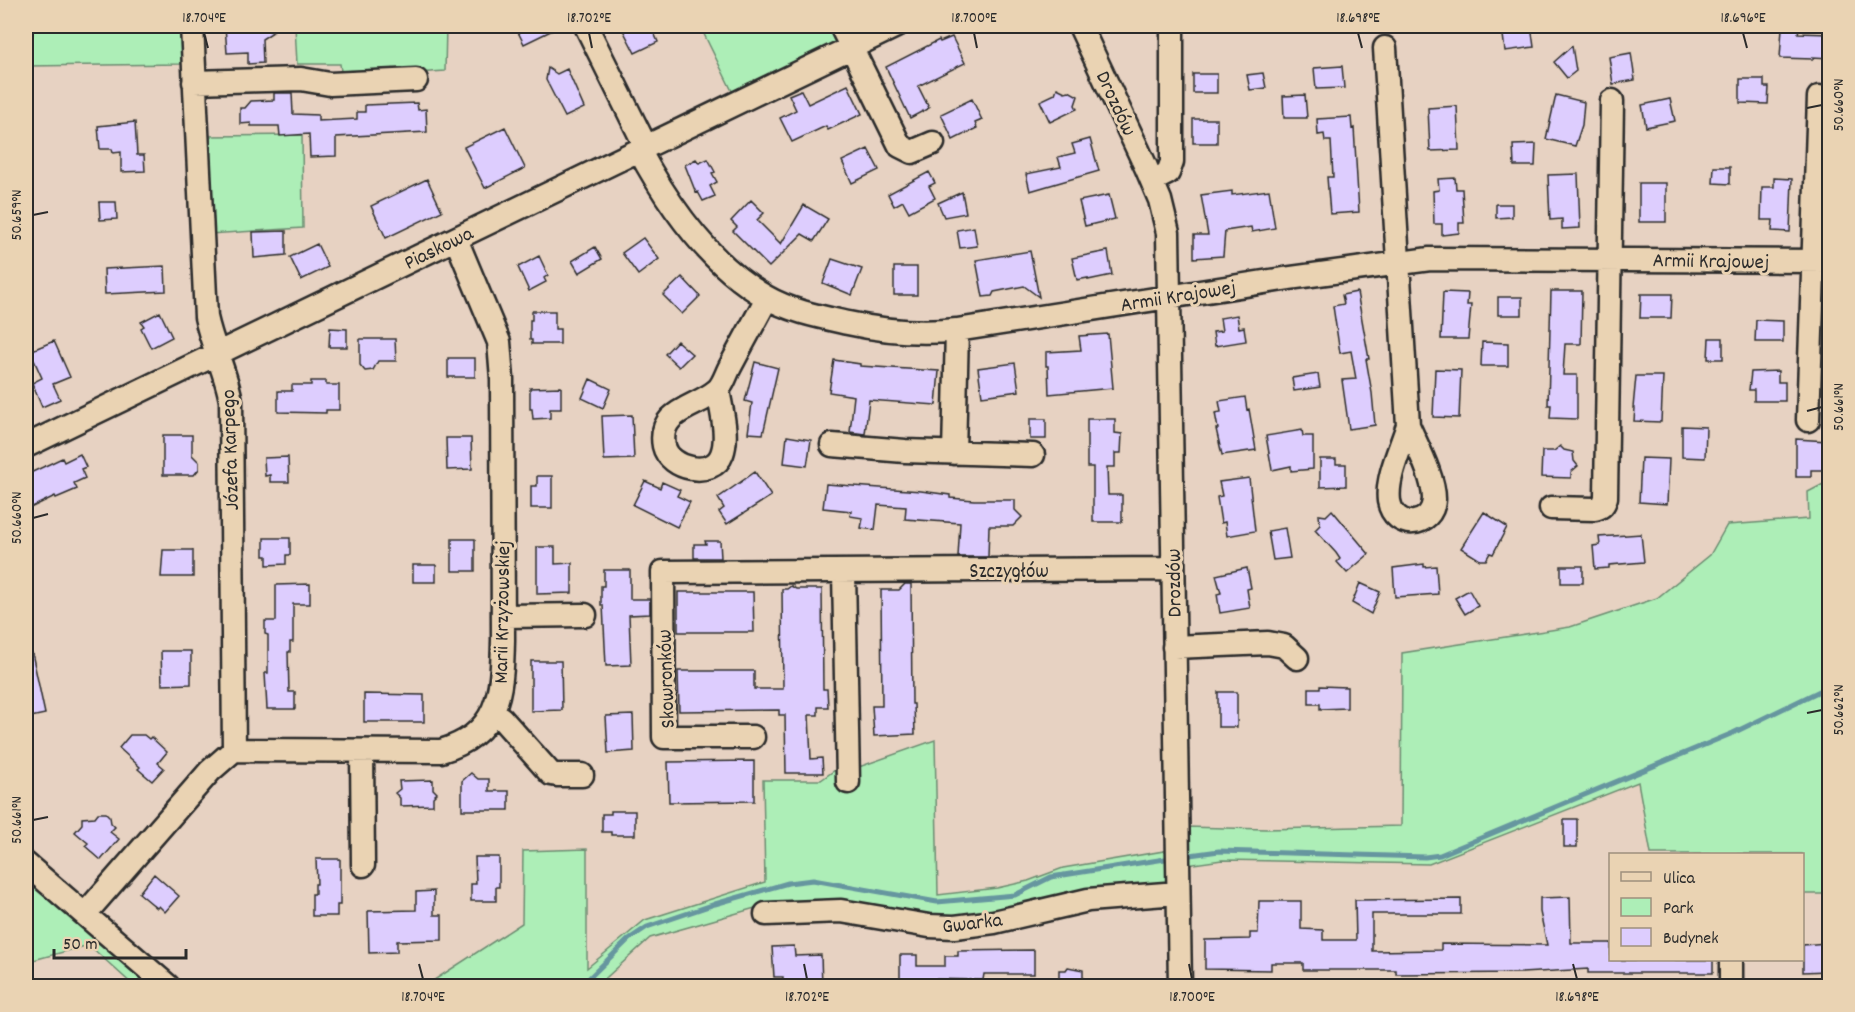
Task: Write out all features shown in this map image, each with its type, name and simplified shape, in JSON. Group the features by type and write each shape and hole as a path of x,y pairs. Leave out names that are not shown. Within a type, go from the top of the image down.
{"street":[{"name":"Józefa Karpego","path":"192,26 206,317 225,374 231,401 234,750"},
{"name":"Armii Krajowej","path":"586,26 664,195 705,245 736,276 767,298 804,312 858,326 905,332 957,330 1169,296 1440,258 1821,261"},
{"path":"841,26 902,148 914,152 933,143"},
{"name":"Piaskowa","path":"26,446 896,26"},
{"name":"Drozdów","path":"1080,26 1152,181 1165,217 1168,233 1180,987"},
{"name":"Drozdów","path":"1152,181 1168,173 1172,162 1172,26"},
{"path":"1384,48 1408,425"},
{"path":"194,82 301,79 330,84 416,80"},
{"path":"1808,420 1821,261 1818,97"},
{"path":"1551,508 1595,509 1601,508 1605,503 1612,100"},
{"name":"Marii Krzyżowskiej","path":"234,750 441,751 472,738 493,712 499,697 501,682 503,616 502,379 499,342 456,239"},
{"path":"718,390 767,298"},
{"path":"954,453 957,330"},
{"path":"832,445 905,452 1033,455"},
{"name":"Szczygłów","path":"663,572 1173,569"},
{"name":"Skowronków","path":"663,572 664,737 753,737"},
{"path":"844,572 848,782"},
{"path":"503,616 585,615"},
{"path":"1174,647 1277,644 1290,650 1298,658"},
{"path":"493,712 551,774 557,776 582,775"},
{"path":"85,914 210,771 234,750"},
{"path":"362,751 363,865"},
{"path":"26,864 168,987"},
{"name":"Gwarka","path":"766,914 841,912 929,926 955,927 994,922 1088,900 1178,893"},
{"path":"1731,961 1731,987"}],"green space":[{"path":"34,26 181,26 181,64 28,66"},
{"path":"295,26 446,26 445,71 342,78 340,64 297,64"},
{"path":"700,26 830,26 839,45 735,97"},
{"path":"302,135 303,228 209,234 207,136"},
{"path":"1829,481 1829,894 1804,894 1804,853 1651,853 1638,782 1429,864 1222,860 1187,865 1186,827 1266,829 1401,826 1402,653 1570,627 1657,598 1710,555 1727,525 1809,519 1808,492"},
{"path":"935,740 938,895 997,888 1028,881 1063,868 1170,850 1171,889 995,915 935,919 769,904 650,938 597,986 425,986 522,923 523,851 587,849 587,968 645,920 765,882 763,780 821,780 835,770 856,768"},
{"path":"26,879 149,986 134,986 89,945 26,962"}],"building":[{"path":"225,26 256,26 273,32 262,39 263,63 248,64 248,52 227,53"},
{"path":"515,26 561,26 524,44"},
{"path":"621,26 651,26 658,42 635,53"},
{"path":"1514,26 1531,26 1534,47 1505,51 1503,35 1515,33"},
{"path":"1782,28 1799,29 1798,33 1830,34 1830,58 1780,58"},
{"path":"952,37 965,63 918,86 929,108 910,118 886,67 939,40 940,42"},
{"path":"1572,46 1576,71 1567,78 1554,62"},
{"path":"1631,53 1635,80 1613,84 1609,57"},
{"path":"1342,66 1344,88 1316,89 1314,68"},
{"path":"548,68 557,74 567,69 584,108 565,117 546,80"},
{"path":"1263,73 1266,88 1250,90 1247,75"},
{"path":"1193,74 1217,74 1217,93 1193,93"},
{"path":"1740,79 1764,79 1764,87 1769,87 1768,104 1740,103"},
{"path":"848,85 862,114 828,130 826,126 792,142 780,118 796,110 789,95 801,90 808,104"},
{"path":"1057,88 1078,96 1075,105 1077,109 1050,122 1040,101 1055,94"},
{"path":"274,93 292,93 293,114 318,115 318,121 357,119 357,112 365,112 365,105 417,103 418,110 426,109 427,132 336,137 336,156 310,157 309,134 280,136 279,126 240,124 240,108 245,108 251,101 274,100"},
{"path":"1305,95 1307,118 1284,118 1283,96"},
{"path":"1556,95 1584,102 1582,125 1575,146 1546,139"},
{"path":"972,99 982,120 975,123 977,128 953,140 941,114"},
{"path":"1670,99 1675,121 1646,127 1642,105"},
{"path":"1457,106 1459,150 1430,151 1428,108"},
{"path":"1351,117 1352,129 1354,128 1359,212 1330,214 1327,177 1333,177 1331,141 1325,141 1324,134 1318,135 1317,119"},
{"path":"1193,119 1217,119 1217,143 1193,143"},
{"path":"135,122 137,155 144,155 145,171 121,172 121,152 113,153 112,149 100,149 98,126"},
{"path":"505,127 525,168 485,188 464,147"},
{"path":"1090,139 1099,171 1030,191 1026,174 1061,167 1058,157 1075,153 1072,144"},
{"path":"1536,144 1535,166 1514,166 1513,145"},
{"path":"868,149 879,170 852,183 842,161"},
{"path":"696,159 699,163 708,159 717,182 710,186 715,196 703,201 698,192 696,193 685,165"},
{"path":"1714,167 1730,167 1730,184 1713,183"},
{"path":"929,172 935,183 929,186 935,198 909,212 903,201 894,206 888,194"},
{"path":"1578,174 1580,228 1562,229 1562,219 1550,220 1548,175"},
{"path":"1455,178 1456,189 1462,189 1464,223 1459,223 1459,233 1442,235 1442,224 1434,224 1433,191 1439,190 1438,179"},
{"path":"1774,178 1792,179 1790,232 1772,231 1773,220 1761,220 1762,187 1774,187"},
{"path":"427,179 442,211 386,238 371,206"},
{"path":"1639,183 1666,183 1666,222 1639,222"},
{"path":"1269,190 1275,228 1252,232 1251,227 1225,231 1223,256 1194,258 1194,235 1208,235 1201,195 1232,191 1232,195"},
{"path":"962,192 966,213 944,217 938,203"},
{"path":"1109,195 1115,219 1085,226 1079,201"},
{"path":"751,200 764,213 757,220 781,244 804,205 828,219 814,241 802,234 769,267 733,231 737,227 731,221"},
{"path":"99,202 116,202 117,219 100,220"},
{"path":"1496,204 1512,204 1512,217 1496,218"},
{"path":"974,227 977,246 960,248 957,230"},
{"path":"286,231 286,255 254,258 253,232"},
{"path":"643,238 659,259 638,275 622,253"},
{"path":"317,244 328,267 301,280 290,257"},
{"path":"595,247 602,259 579,273 572,261"},
{"path":"1030,251 1039,297 1024,286 994,292 992,296 983,297 976,260"},
{"path":"1108,251 1112,275 1077,280 1072,258"},
{"path":"539,256 548,275 544,278 546,282 529,291 518,267"},
{"path":"832,259 862,269 852,295 823,283"},
{"path":"165,266 166,291 105,294 104,269"},
{"path":"894,267 917,267 917,295 894,295"},
{"path":"682,277 700,296 682,314 663,295"},
{"path":"1551,291 1582,291 1581,344 1565,344 1563,375 1577,375 1577,419 1550,418 1551,405 1548,405"},
{"path":"1357,292 1369,359 1366,359 1375,425 1349,429 1342,380 1356,379 1351,351 1340,353 1333,306 1344,304 1342,295"},
{"path":"1443,292 1468,293 1467,305 1471,305 1468,339 1441,339"},
{"path":"1641,294 1672,294 1671,318 1640,318"},
{"path":"1498,297 1522,297 1522,315 1498,315"},
{"path":"532,311 555,311 555,329 560,329 560,344 532,344 530,320 532,320"},
{"path":"160,312 172,337 151,348 141,328 144,326 141,322"},
{"path":"1237,315 1239,328 1244,327 1246,341 1215,346 1213,332 1222,331 1220,318"},
{"path":"1756,320 1783,321 1783,342 1755,342"},
{"path":"330,328 347,329 347,347 329,347"},
{"path":"1108,334 1113,388 1049,394 1046,352 1081,350 1079,336"},
{"path":"1709,338 1723,338 1723,359 1708,359"},
{"path":"360,339 395,339 396,361 378,361 373,370 365,371 360,365"},
{"path":"54,341 70,377 53,384 60,399 42,407 32,383 42,378 30,351"},
{"path":"677,341 692,354 679,367 665,354"},
{"path":"1482,342 1508,343 1508,366 1481,366"},
{"path":"448,358 475,358 475,377 448,377"},
{"path":"834,360 860,364 860,366 939,371 936,405 869,400 865,434 850,432 854,396 829,392"},
{"path":"755,362 778,368 763,434 748,433 752,403 745,401"},
{"path":"1015,363 1019,391 982,396 978,368"},
{"path":"1435,369 1461,370 1459,418 1433,417"},
{"path":"1778,371 1778,382 1785,382 1785,401 1754,401 1754,390 1749,390 1751,372"},
{"path":"1318,374 1320,387 1294,391 1292,378"},
{"path":"1636,376 1663,376 1661,422 1634,421"},
{"path":"590,379 611,389 603,408 582,398"},
{"path":"311,381 326,381 326,385 339,385 339,410 326,410 326,413 278,412 278,391 292,391 292,385 311,385"},
{"path":"561,387 561,409 550,409 550,418 533,419 532,409 530,409 530,388"},
{"path":"1245,397 1256,450 1222,455 1215,413 1221,412 1219,401"},
{"path":"632,415 634,459 604,460 602,416"},
{"path":"1030,419 1046,419 1046,439 1030,439"},
{"path":"1087,419 1115,419 1115,433 1122,434 1121,453 1115,453 1115,467 1107,467 1108,495 1122,495 1122,522 1093,522 1093,467 1087,467"},
{"path":"1682,426 1706,427 1705,458 1682,457"},
{"path":"1302,430 1303,436 1313,436 1313,469 1291,471 1291,466 1272,470 1266,436"},
{"path":"163,435 192,435 192,455 199,462 199,469 194,475 163,475"},
{"path":"787,436 811,440 807,466 784,463"},
{"path":"446,438 471,438 472,469 447,470"},
{"path":"1796,439 1827,441 1827,470 1811,470 1811,477 1796,477"},
{"path":"1560,446 1564,450 1573,452 1574,461 1578,466 1571,472 1571,478 1541,477 1542,451 1554,451"},
{"path":"80,454 86,467 81,469 85,478 74,483 77,489 56,498 55,496 26,510 26,475 62,458 64,462"},
{"path":"288,457 289,482 270,482 270,475 265,476 264,458"},
{"path":"1641,458 1669,459 1667,504 1639,502"},
{"path":"1320,459 1336,459 1336,464 1346,464 1346,486 1320,487"},
{"path":"755,472 771,496 727,524 719,512 724,508 718,498"},
{"path":"537,476 552,476 552,508 531,508 531,486 537,486"},
{"path":"1249,478 1255,531 1227,536 1225,522 1221,523 1217,497 1222,496 1219,482"},
{"path":"645,481 660,488 662,482 680,490 677,496 690,502 677,527 633,505"},
{"path":"826,484 921,491 950,495 950,498 1015,500 1015,510 1022,517 1013,526 989,526 988,557 958,557 960,523 905,519 906,507 878,505 875,530 861,528 863,518 850,516 851,511 823,508"},
{"path":"1332,510 1369,554 1347,573 1337,562 1340,559 1336,553 1315,530 1320,525 1319,515 1326,516"},
{"path":"1484,512 1507,527 1493,554 1490,553 1486,560 1480,560 1461,548"},
{"path":"1285,528 1290,558 1273,560 1268,531"},
{"path":"1641,534 1644,562 1609,565 1609,568 1595,569 1593,546 1600,545 1599,537"},
{"path":"264,538 290,538 290,555 286,555 286,564 267,565 267,556 264,556"},
{"path":"452,539 475,539 475,571 452,571"},
{"path":"705,541 720,541 721,558 694,558 694,544 706,544"},
{"path":"537,547 555,547 555,564 572,563 572,593 537,594"},
{"path":"163,550 193,550 193,577 161,577"},
{"path":"1424,564 1424,567 1436,566 1438,594 1395,597 1393,568"},
{"path":"413,565 436,565 436,582 413,582"},
{"path":"1561,566 1583,566 1583,583 1561,583"},
{"path":"1247,568 1251,588 1247,589 1250,608 1220,613 1217,594 1221,593 1216,575"},
{"path":"604,570 630,570 630,599 650,599 650,614 629,615 631,665 606,666 603,605 601,605"},
{"path":"1360,583 1380,592 1371,614 1352,603"},
{"path":"310,584 310,604 293,604 293,642 290,642 290,652 288,652 289,692 295,692 295,709 267,709 265,673 268,673 268,635 265,634 265,621 276,621 276,585"},
{"path":"905,584 911,584 912,704 914,704 915,734 874,736 872,706 882,706 881,590 899,590"},
{"path":"791,586 796,589 822,589 823,689 827,689 828,707 818,707 818,715 809,715 811,759 822,758 823,773 786,773 785,715 779,715 779,710 679,711 678,671 754,671 754,689 783,689 782,589"},
{"path":"1469,590 1478,606 1465,614 1455,598"},
{"path":"678,592 753,592 754,632 678,632"},
{"path":"161,651 191,651 191,684 162,685"},
{"path":"32,653 45,714 26,718 26,654"},
{"path":"531,661 561,661 562,710 531,711"},
{"path":"1320,686 1347,687 1347,708 1320,709 1320,704 1309,704 1309,688 1320,688"},
{"path":"1218,692 1237,692 1237,727 1218,727"},
{"path":"364,694 424,695 424,722 364,722"},
{"path":"633,715 634,751 608,753 606,716"},
{"path":"130,735 144,735 149,739 151,737 167,752 158,763 164,768 152,781 119,748"},
{"path":"754,761 754,801 669,802 668,762"},
{"path":"471,773 478,779 489,779 489,791 509,791 509,810 462,810 462,781"},
{"path":"433,780 433,789 437,793 433,797 433,805 400,806 400,798 395,793 400,789 399,781"},
{"path":"611,811 635,811 635,835 611,835 611,832 602,832 602,814 611,814"},
{"path":"98,813 106,813 110,817 115,827 110,832 119,839 101,860 85,846 88,843 75,832 82,824 82,818 95,817"},
{"path":"1564,819 1577,819 1577,847 1564,847"},
{"path":"475,857 499,857 499,887 496,887 496,901 471,901 471,884 476,884"},
{"path":"316,859 340,859 340,905 337,905 337,916 312,916 312,894 315,894 315,884 317,884"},
{"path":"154,874 179,896 165,912 139,893"},
{"path":"434,891 434,915 442,915 442,940 397,941 397,952 369,953 368,911 416,910 416,892"},
{"path":"1570,897 1571,943 1609,943 1609,961 1713,961 1713,973 1588,973 1588,969 1522,973 1396,974 1396,970 1303,970 1303,963 1271,963 1271,970 1205,969 1205,940 1250,939 1250,933 1258,933 1259,901 1301,901 1301,929 1323,930 1323,940 1356,940 1355,900 1461,899 1461,914 1372,914 1372,951 1441,950 1441,944 1547,945 1540,912 1540,898"},
{"path":"1826,943 1827,971 1803,972 1804,945"},
{"path":"794,946 795,956 821,955 822,987 783,987 783,977 774,977 772,947"},
{"path":"1034,950 1034,974 984,974 983,980 927,979 927,987 900,987 900,955 917,955 917,966 945,966 945,956 958,956 958,951"},
{"path":"1068,967 1083,970 1083,987 1059,987 1059,970 1066,970"}],"waterway":[{"path":"1190,855 1219,851 1425,857 1440,855 1733,733 1830,686"},
{"path":"581,986 629,939 647,927 788,883 813,880 937,902 1015,895 1051,877 1165,859"}]}
